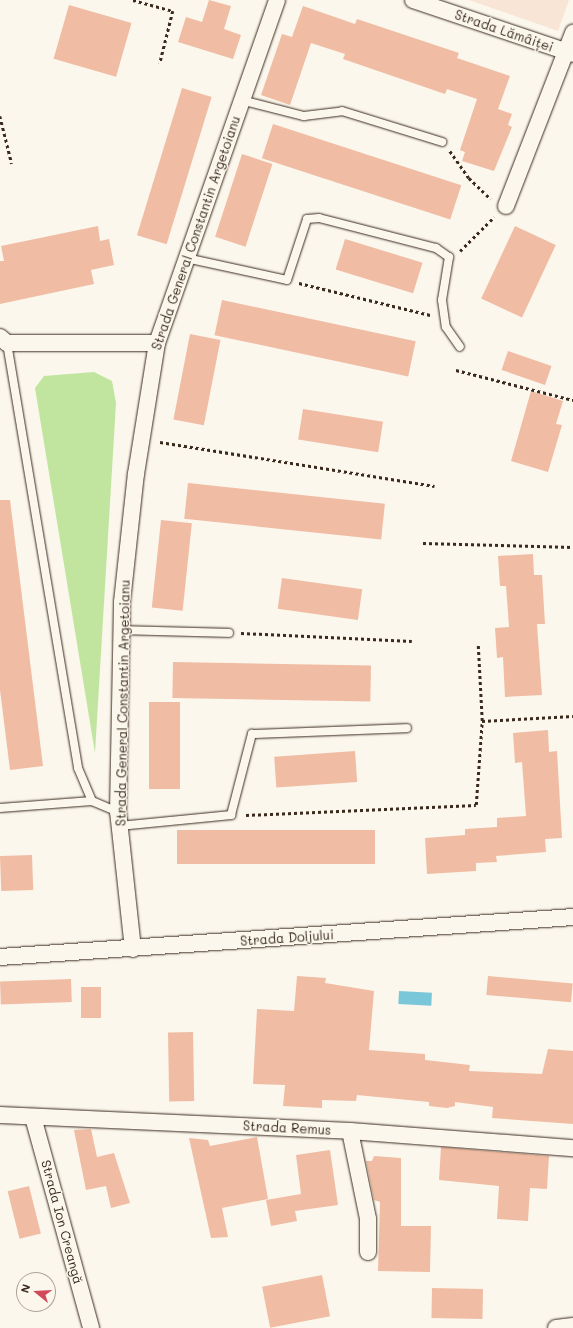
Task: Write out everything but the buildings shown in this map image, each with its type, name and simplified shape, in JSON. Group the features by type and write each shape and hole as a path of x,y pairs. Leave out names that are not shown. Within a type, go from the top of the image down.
{"street":[{"name":"Strada General Constantin Argetoianu","path":"133,949 119,819 122,630 141,439 157,343 277,0"},
{"name":"Strada Lămâiței","path":"412,0 570,53"},
{"path":"506,206 570,53 573,33"},
{"path":"3,340 157,343"},
{"name":"Strada Doljului","path":"0,957 133,949 573,916"},
{"name":"Strada Remus","path":"0,1115 350,1131 573,1148"},
{"name":"Strada Ion Creangă","path":"33,1117 91,1328"},
{"path":"350,1131 368,1219 368,1252"},
{"path":"556,1328 573,1326"}],"lane":[{"path":"241,100 304,116 342,111 442,142"},
{"path":"186,258 287,280 307,219 319,218 436,248 449,258 442,300 446,328 460,347"},
{"path":"3,340 78,768 92,801 119,819 231,815 252,734 407,728"},
{"path":"122,630 229,633"},
{"path":"0,808 92,801"}],"path":[{"path":"133,0 173,11 160,63"},
{"path":"0,116 12,164"},
{"path":"442,142 469,178 492,200 506,206 468,246 449,258"},
{"path":"287,280 445,319"},
{"path":"456,370 573,400"},
{"path":"141,439 434,486"},
{"path":"424,543 573,546"},
{"path":"229,633 412,641"},
{"path":"231,815 476,805 482,721 478,645"},
{"path":"482,721 573,716"}],"shaded area":[{"path":"469,0 569,0 558,31"}],"green space":[{"path":"94,372 112,381 116,403 95,753 35,388 44,376"}],"water":[{"path":"399,991 432,993 431,1006 398,1004"}]}
